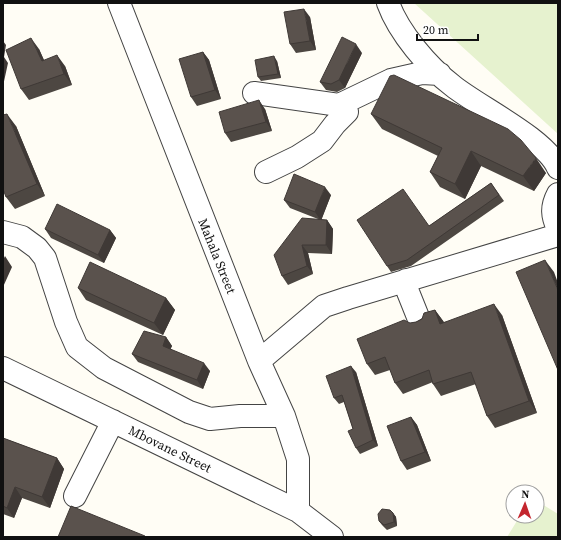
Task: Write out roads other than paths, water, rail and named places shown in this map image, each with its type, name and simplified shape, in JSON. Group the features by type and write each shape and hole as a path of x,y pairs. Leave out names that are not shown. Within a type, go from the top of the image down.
{"street":[{"name":"Mahala Street","path":"119,3 259,361 284,416 298,459 298,511"},
{"path":"388,3 399,24 428,62 440,74 453,86 521,131 554,160 558,168"},
{"path":"254,93 339,105 391,80 422,73 440,74"},
{"path":"266,172 297,157 322,141 335,124 348,112"},
{"path":"558,194 552,211 558,229"},
{"path":"3,232 22,237 37,248 45,258 66,322 77,347 104,368 189,412 210,419 240,416 284,416"},
{"path":"259,361 324,306 558,235"},
{"path":"406,280 408,292 420,322"},
{"name":"Mbovane Street","path":"3,368 298,511 332,537"},
{"path":"75,496 113,421"}]}
